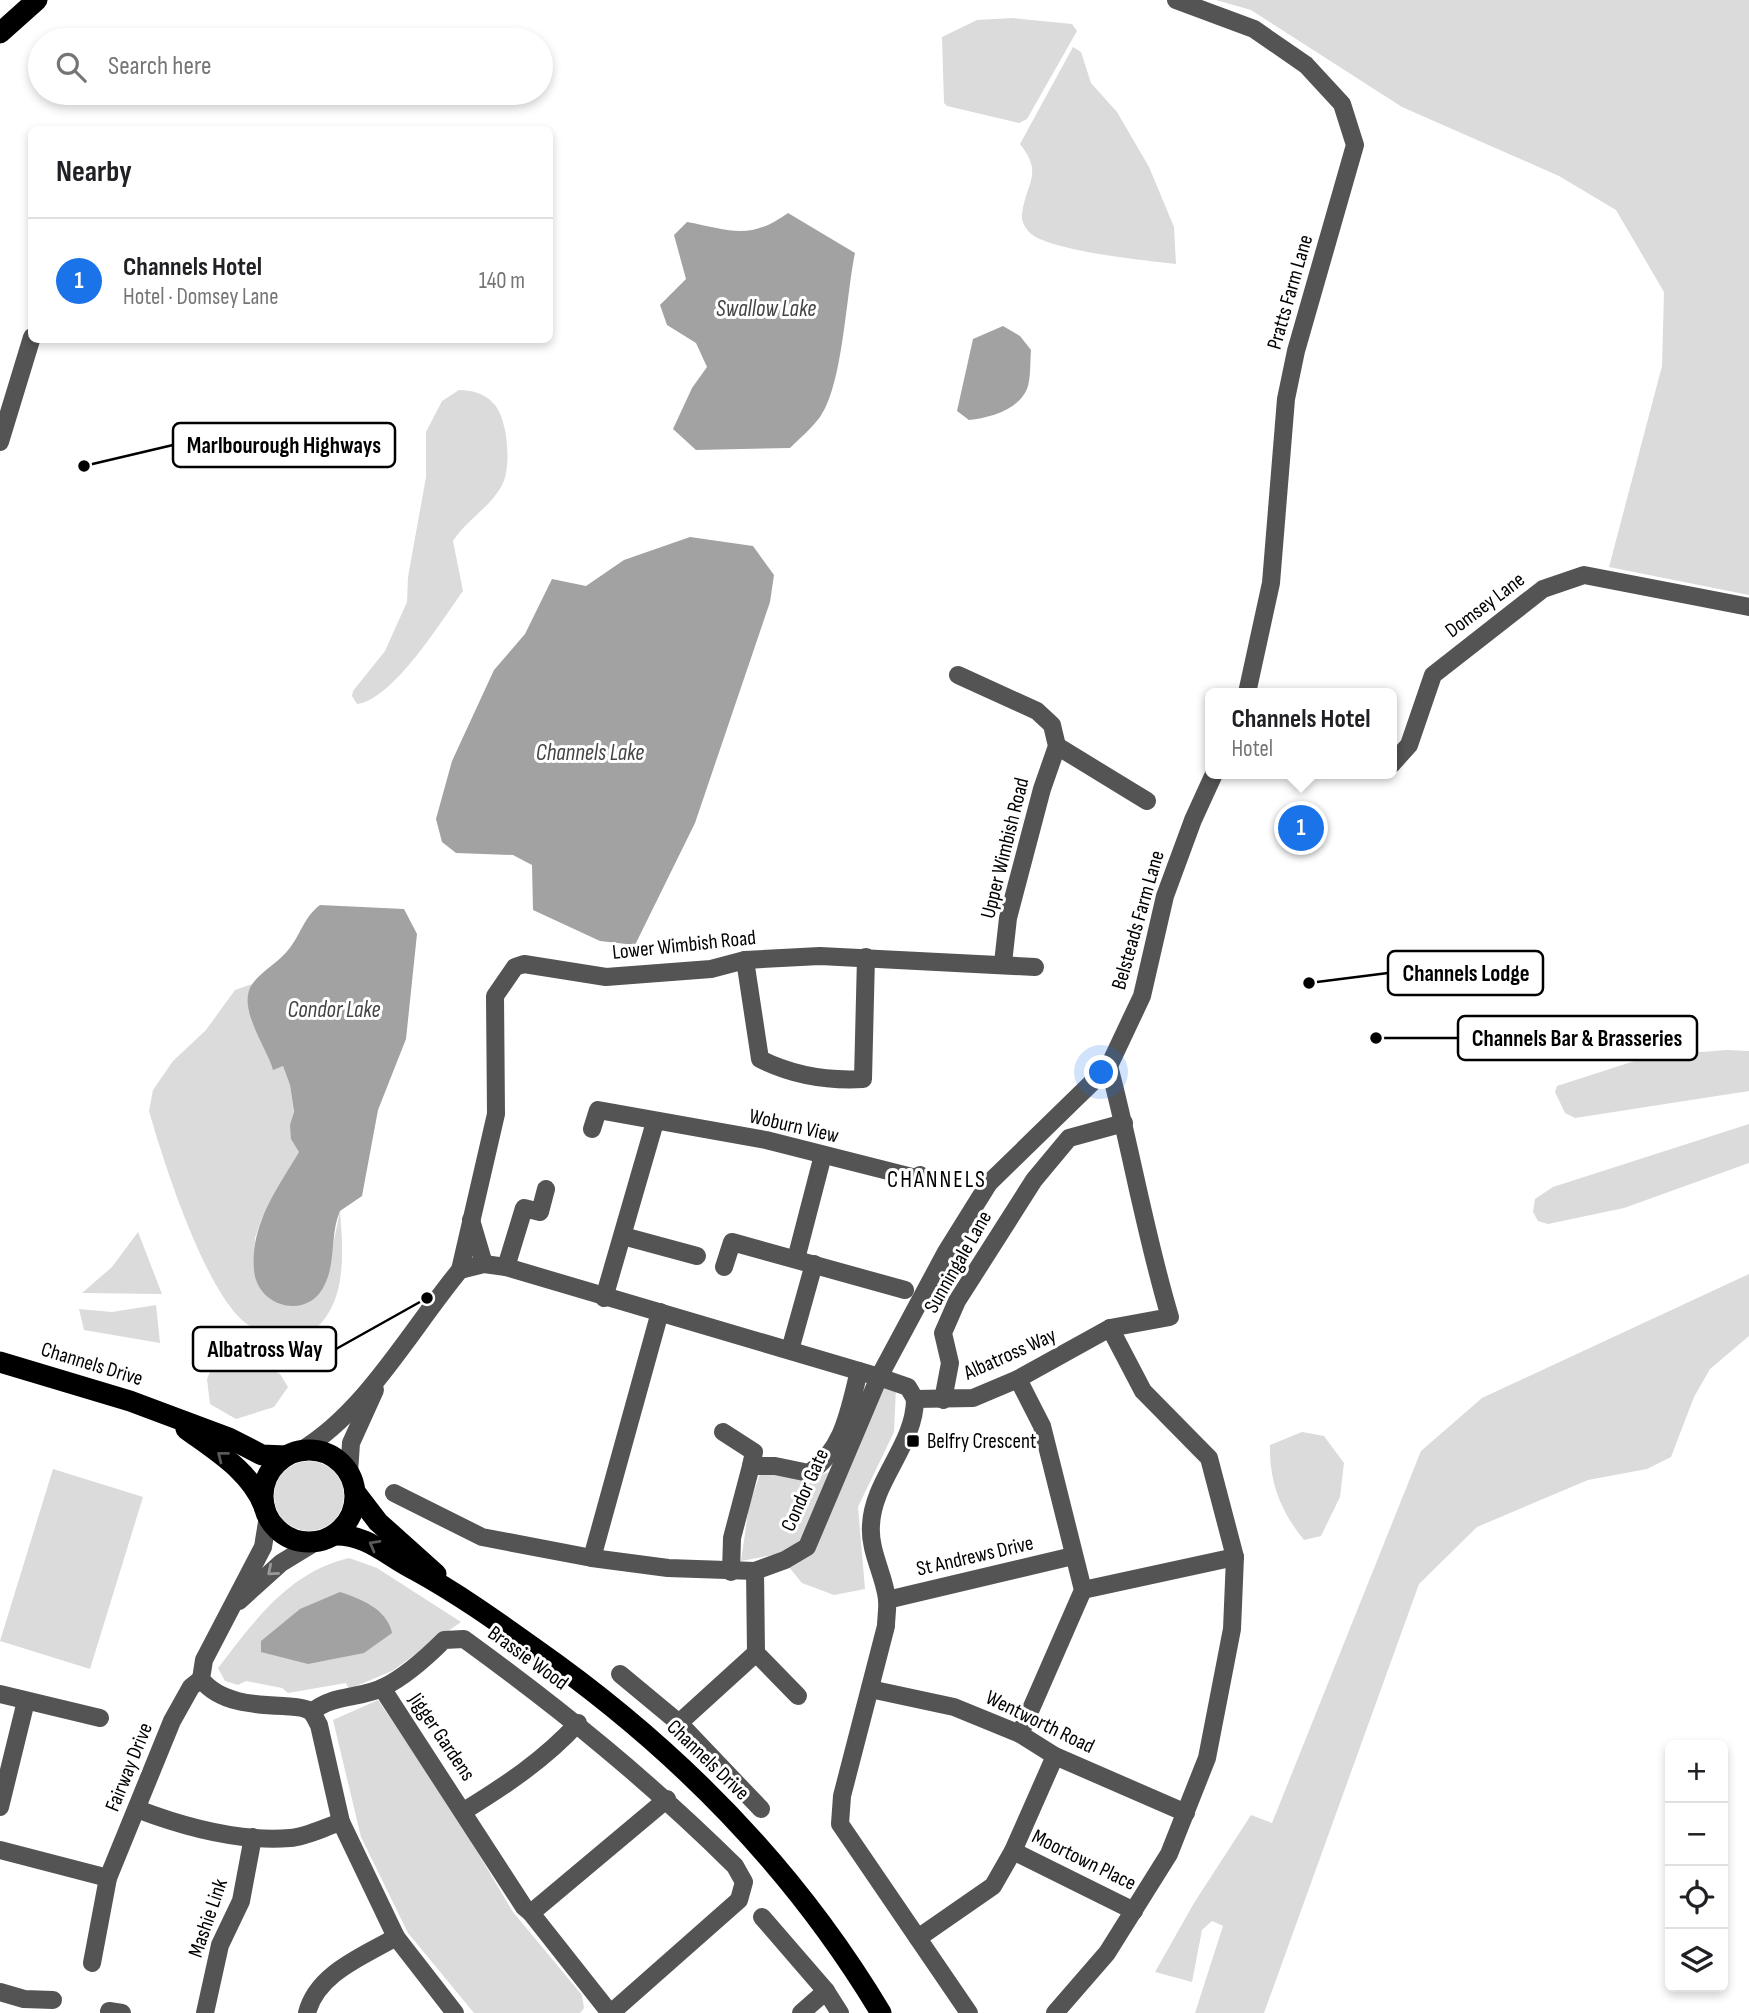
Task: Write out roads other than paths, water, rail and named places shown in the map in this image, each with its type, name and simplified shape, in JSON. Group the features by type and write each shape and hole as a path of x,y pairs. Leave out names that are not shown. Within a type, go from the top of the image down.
{"highway":[{"path":"0,33 37,0"},
{"name":"Channels Drive","path":"0,1362 168,1415 229,1438 262,1455 293,1454"},
{"name":"Channels Drive","path":"168,1415 239,1470 255,1487 266,1512"},
{"path":"293,1454 327,1454 352,1483 350,1517 325,1538 288,1537 266,1512 267,1477 293,1454"},
{"name":"Channels Drive","path":"352,1483 378,1522 453,1590 606,1701 692,1776 782,1872 838,1946 881,2013"},
{"name":"Channels Drive","path":"325,1538 365,1540 453,1590"}],"street":[{"name":"Pratts Farm Lane","path":"1176,0 1254,29 1306,65 1342,103 1355,145 1296,351 1286,399 1270,583 1248,688"},
{"path":"0,442 30,343"},
{"name":"Domsey Lane","path":"1397,758 1409,745 1433,675 1543,589 1584,575 1749,607"},
{"path":"958,676 1037,711 1052,725 1057,746 1147,801"},
{"name":"Upper Wimbish Road","path":"1003,963 1008,918 1042,789 1057,746"},
{"name":"Belsteads Farm Lane","path":"878,1377 946,1252 989,1183 1109,1066 1142,996 1166,897 1192,820 1212,779"},
{"name":"Lower Wimbish Road","path":"460,1270 470,1217 496,1114 495,996 515,967 524,964 606,977 711,969 745,960 820,956 1003,963 1035,967"},
{"path":"745,960 760,1059 783,1071 827,1079 852,1080 863,1079 866,957"},
{"path":"1109,1066 1124,1123"},
{"name":"Woburn View","path":"592,1129 598,1110 766,1140 916,1178 920,1175"},
{"path":"604,1298 655,1122"},
{"name":"Albatross Way","path":"915,1399 972,1398 1018,1379 1110,1328 1170,1317 1148,1242 1124,1123"},
{"name":"Sunningale Lane","path":"943,1400 950,1363 943,1333 957,1301 1034,1180 1069,1138 1124,1123"},
{"path":"796,1259 822,1155"},
{"path":"506,1268 524,1208 540,1212 546,1189"},
{"path":"470,1217 484,1264"},
{"path":"623,1236 696,1256"},
{"path":"724,1266 732,1242 905,1290"},
{"path":"293,1454 332,1429 384,1371 460,1270 484,1264 660,1312 908,1387 915,1399 915,1416 880,1493 870,1524 874,1556 887,1600 886,1626 842,1796 840,1824 969,2013"},
{"path":"790,1350 814,1264"},
{"path":"592,1558 660,1312"},
{"path":"1055,2013 1107,1953 1168,1854 1207,1758 1230,1641 1235,1557 1209,1458 1143,1391 1110,1328"},
{"path":"352,1483 349,1453 354,1433 384,1371"},
{"name":"Condor Gate","path":"751,1466 775,1466 809,1473 826,1461 844,1429 859,1371"},
{"name":"Condor Gate","path":"394,1493 478,1543 592,1558 731,1572 755,1571 785,1560 807,1547 878,1377"},
{"path":"1018,1379 1042,1426 1083,1590 1020,1734"},
{"path":"723,1432 754,1452 733,1538 731,1572"},
{"path":"266,1512 265,1541 204,1660 201,1679 210,1690 222,1696 259,1705 302,1707 312,1712 318,1725 341,1822 396,1937 454,2013"},
{"path":"232,1608 281,1563 325,1538"},
{"name":"St Andrews Drive","path":"887,1600 1073,1556"},
{"path":"1083,1590 1235,1557"},
{"path":"755,1571 756,1653 798,1696"},
{"name":"Brassie Wood","path":"312,1712 320,1705 382,1688 423,1661 444,1640 456,1637 464,1639 578,1723 667,1798 735,1866 742,1875 744,1888 734,1905 610,2013 531,1913"},
{"path":"679,1723 756,1653"},
{"path":"620,1674 679,1723 761,1809"},
{"name":"Fairway Drive","path":"92,1963 108,1878 172,1721 191,1687 201,1679"},
{"name":"Jigger Gardens","path":"382,1688 464,1811 523,1907 531,1913"},
{"name":"Wentworth Road","path":"870,1689 949,1705 1020,1734 1055,1756 1186,1813"},
{"path":"0,1694 100,1718"},
{"path":"0,1807 26,1701"},
{"name":"Jigger Gardens","path":"464,1811 523,1774 554,1750 578,1723"},
{"name":"Moortown Place","path":"918,1938 993,1886 1013,1851 1055,1756"},
{"path":"531,1913 667,1798"},
{"path":"137,1809 178,1825 253,1837 292,1838 341,1822"},
{"name":"Mashie Link","path":"205,2013 220,1945 241,1900 253,1837"},
{"path":"0,1850 108,1878"},
{"name":"Moortown Place","path":"1013,1851 1134,1911"},
{"path":"762,1917 826,1991 839,2013"},
{"path":"307,2013 311,1999 335,1972 396,1937"},
{"path":"801,2013 826,1991"},
{"path":"0,1992 24,1999 53,2000"}],"water":[{"name":"Swallow Lake","path":"788,213 855,253 839,362 828,402 817,421 790,448 696,450 673,429 692,388 707,367 696,343 667,325 660,305 686,279 674,235 687,222 728,230 751,230 774,222"},
{"path":"1003,326 1020,336 1031,350 1027,389 1010,408 994,415 969,420 957,411 973,339"},
{"name":"Channels Lake","path":"690,537 753,546 774,575 770,602 695,823 635,945 600,941 533,910 532,865 513,855 456,853 442,842 436,819 452,761 494,670 525,634 552,579 586,586 624,560"},
{"name":"Condor Lake","path":"320,905 404,909 417,934 406,1039 378,1110 362,1196 340,1211 325,1284 308,1303 296,1306 274,1301 264,1293 257,1283 254,1270 256,1238 261,1223 274,1194 299,1152 291,1139 290,1125 294,1112 290,1085 283,1066 273,1070 250,1015 248,992 257,978 289,949 310,915"},
{"path":"340,1592 379,1611 385,1617 392,1633 364,1653 308,1664 261,1652 261,1641 300,1609"}],"place":[{"name":"Marlbourough Highways","path":"84,466"},
{"name":"Channels Hotel","path":"1301,828"},
{"name":"Channels Lodge","path":"1309,983"},
{"name":"Channels Bar & Brasseries","path":"1376,1038"},
{"name":"Albatross Way","path":"427,1298"},
{"name":"Belfry Crescent","path":"913,1441"}],"district":[{"name":"CHANNELS","path":"937,1180"}]}
